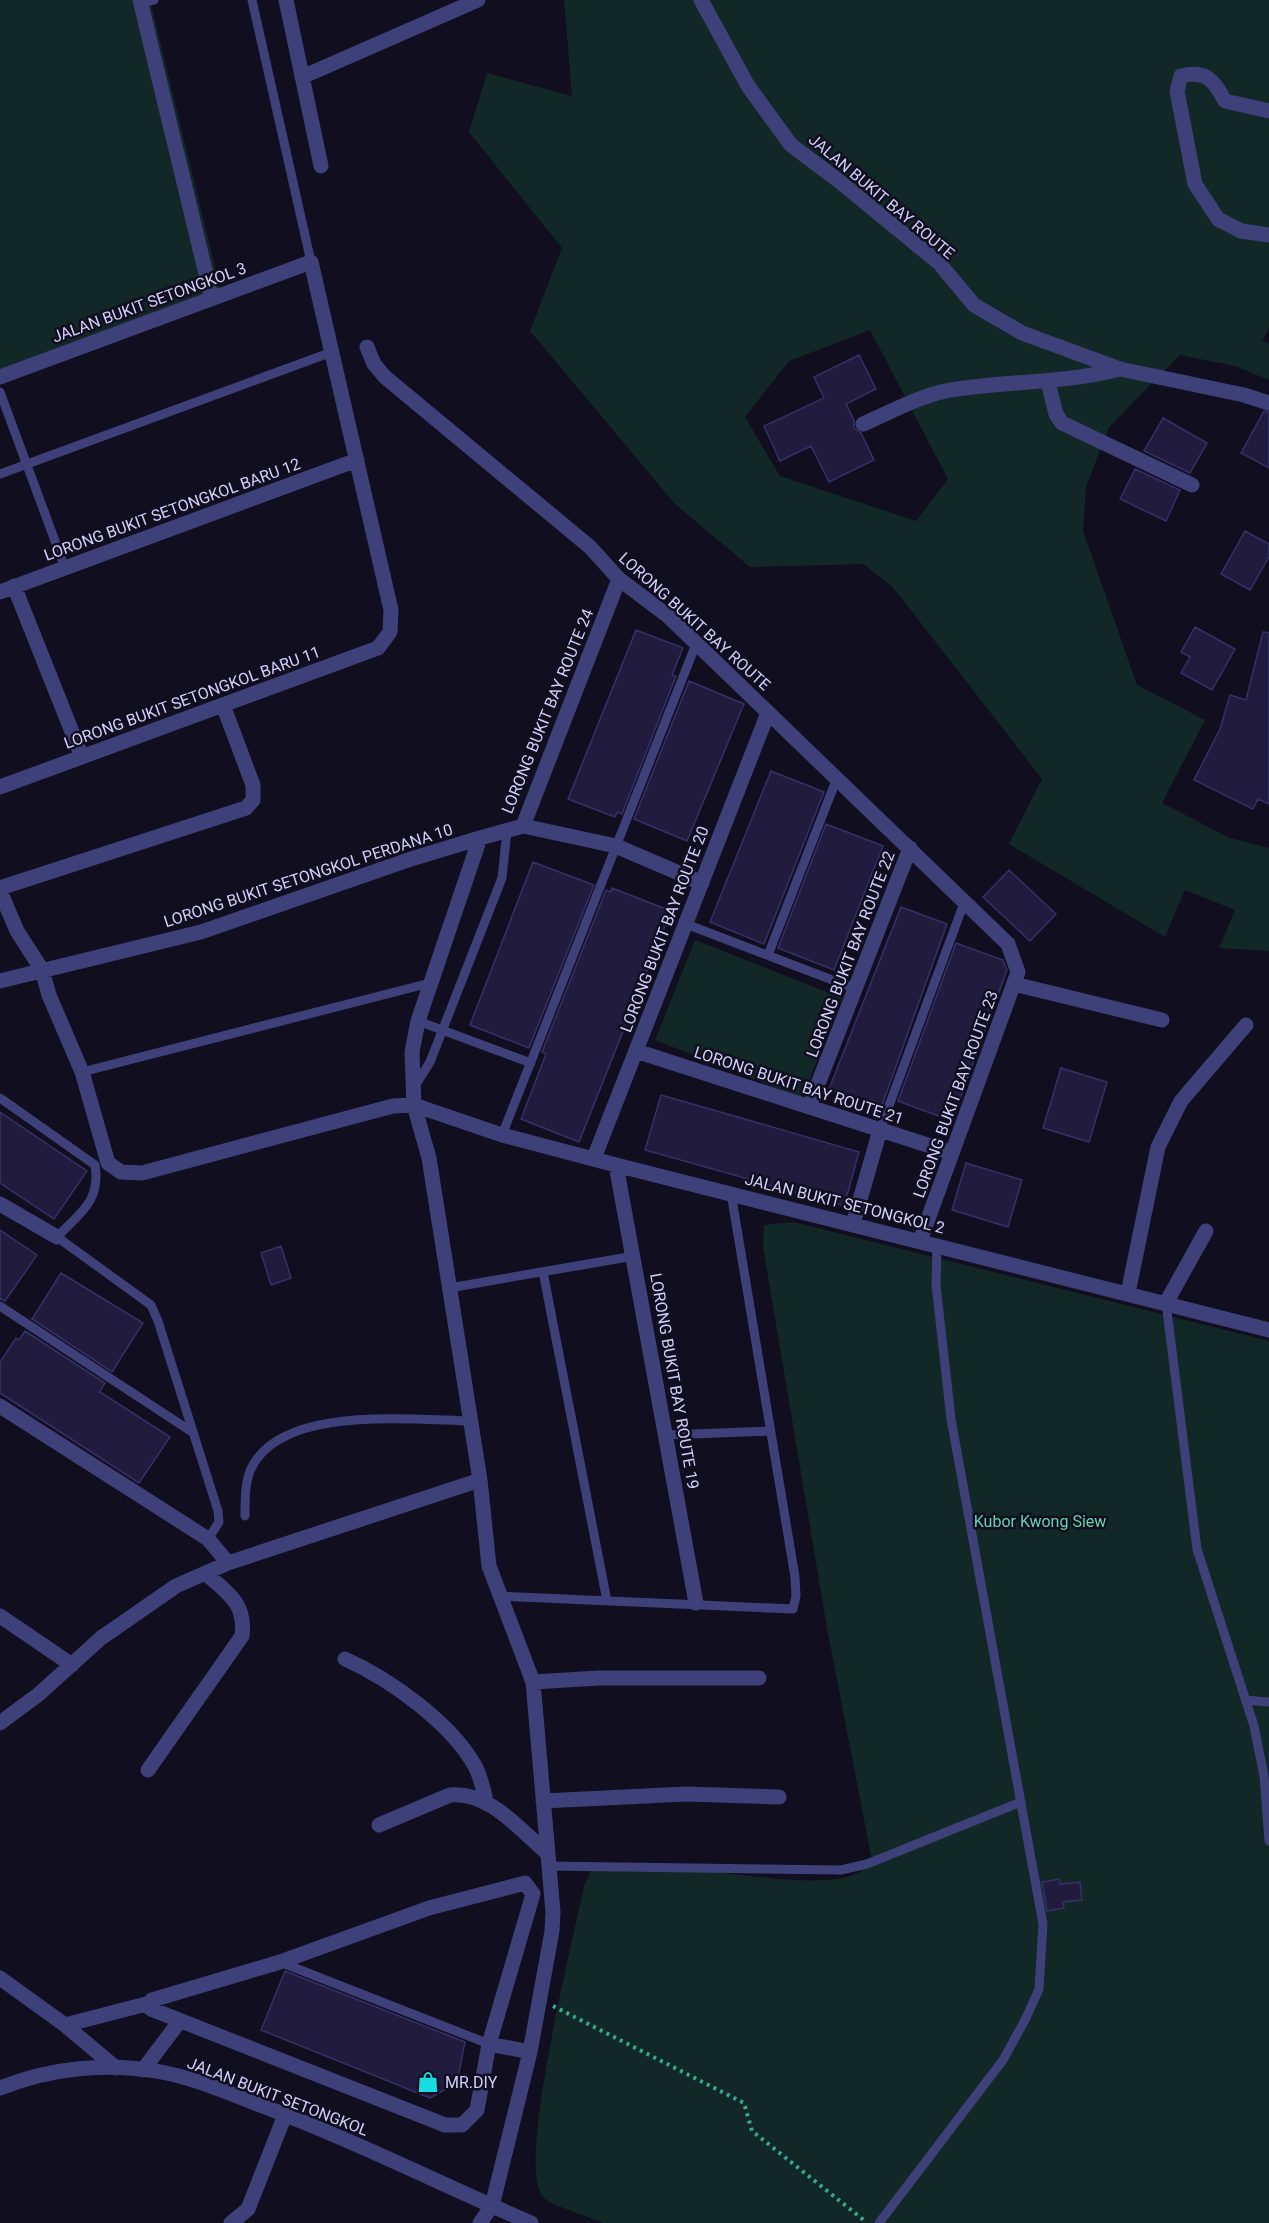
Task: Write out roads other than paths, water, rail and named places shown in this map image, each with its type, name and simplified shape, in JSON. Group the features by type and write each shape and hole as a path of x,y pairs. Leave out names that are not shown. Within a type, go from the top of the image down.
{"street":[{"path":"286,0 321,166"},
{"path":"302,77 478,0"},
{"name":"JALAN BUKIT BAY ROUTE","path":"701,0 748,86 791,145 939,263 974,306 1022,333 1120,369 1244,395 1269,403"},
{"path":"145,1 212,299"},
{"path":"1269,111 1225,101 1215,82 1195,72 1181,76 1177,91 1195,184 1218,219 1241,231 1269,235"},
{"name":"JALAN BUKIT SETONGKOL 3","path":"0,377 311,262"},
{"path":"311,262 357,460"},
{"name":"LORONG BUKIT BAY ROUTE","path":"367,347 374,364 385,377 590,547 619,579 668,616 1008,944 1014,958"},
{"path":"863,424 932,395 956,389 1048,382 1088,377 1120,369"},
{"path":"1048,382 1056,414 1062,423 1192,485"},
{"name":"LORONG BUKIT SETONGKOL BARU 12","path":"7,589 357,460"},
{"name":"LORONG BUKIT SETONGKOL BARU 11","path":"0,787 378,648 390,632 391,610 357,460"},
{"name":"LORONG BUKIT BAY ROUTE 24","path":"480,838 523,826 619,579"},
{"path":"7,589 82,757"},
{"path":"223,705 253,785 253,800 246,808 0,890 17,931 42,970 49,995 82,1072 108,1163 121,1172 142,1173 393,1106 414,1105"},
{"name":"LORONG BUKIT BAY ROUTE 20","path":"594,1158 768,713"},
{"path":"523,826 616,846 702,883"},
{"path":"480,838 418,1021 412,1052 414,1105 429,1158 480,1480 489,1566 499,1596 516,1632 533,1682 552,1931 530,2052 492,2206 480,2223"},
{"name":"LORONG BUKIT SETONGKOL PERDANA 10","path":"0,981 201,932 411,859 480,838"},
{"name":"LORONG BUKIT BAY ROUTE 22","path":"809,1107 910,848"},
{"name":"LORONG BUKIT BAY ROUTE 23","path":"920,1241 1018,972 1014,958"},
{"path":"1014,984 1162,1020"},
{"path":"1128,1293 1158,1147 1181,1101 1246,1025"},
{"name":"LORONG BUKIT BAY ROUTE 21","path":"636,1051 951,1153"},
{"name":"JALAN BUKIT SETONGKOL 2","path":"414,1105 502,1135 1269,1330"},
{"path":"853,1224 880,1130"},
{"name":"LORONG BUKIT BAY ROUTE 19","path":"616,1165 696,1603"},
{"path":"0,1204 57,1237"},
{"path":"1166,1303 1206,1231"},
{"path":"0,1406 208,1539 228,1563"},
{"path":"0,1723 39,1694 101,1638 162,1594 228,1563 480,1480"},
{"path":"148,1770 242,1636 244,1622 234,1599 205,1573"},
{"path":"0,1616 72,1665"},
{"path":"345,1659 369,1669 410,1697 437,1721 475,1766 486,1801"},
{"path":"533,1682 599,1678 759,1678"},
{"path":"379,1825 450,1795 460,1794 486,1801 548,1859"},
{"path":"543,1802 686,1794 779,1797"},
{"path":"64,2025 150,2003 152,2000 280,1962 429,1908 525,1883 533,1894 489,2044 477,2110 462,2125 445,2125 179,2022 151,2009 150,2003"},
{"path":"0,1978 64,2025 116,2068"},
{"path":"143,2070 179,2022"},
{"path":"489,2044 530,2052"},
{"name":"JALAN BUKIT SETONGKOL","path":"0,2088 48,2073 116,2068 162,2072 203,2084 344,2138 531,2223"},
{"path":"231,2223 248,2210 285,2115"}],"lane":[{"path":"252,0 311,262"},
{"path":"0,474 332,352"},
{"path":"0,392 65,568"},
{"path":"502,1135 696,644"},
{"path":"768,956 837,778"},
{"path":"413,1089 430,1062 502,878 507,831"},
{"path":"880,1130 964,903"},
{"path":"686,924 856,989"},
{"path":"82,1072 430,983"},
{"path":"418,1021 531,1063"},
{"path":"0,1098 95,1165 98,1183 90,1203 57,1237 151,1305 218,1511 219,1522 208,1539"},
{"path":"499,1596 793,1609 796,1596 795,1577 731,1193"},
{"path":"879,2223 1003,2060 1039,1989 1043,1924 951,1419 936,1285 937,1245"},
{"path":"449,1288 634,1256"},
{"path":"543,1272 607,1601"},
{"path":"1166,1303 1197,1549 1254,1726 1263,1776 1269,1840"},
{"path":"0,1306 192,1432"},
{"path":"245,1516 245,1497 250,1470 265,1451 287,1433 327,1422 471,1421"},
{"path":"666,1435 770,1431"},
{"path":"1245,1701 1269,1701"},
{"path":"548,1859 842,1870 867,1864 1022,1802"},
{"path":"280,1962 489,2044"}],"place":[{"name":"MR.DIY","path":"428,2082"}],"park label":[{"name":"Kubor Kwong Siew","path":"1040,1521"}]}
